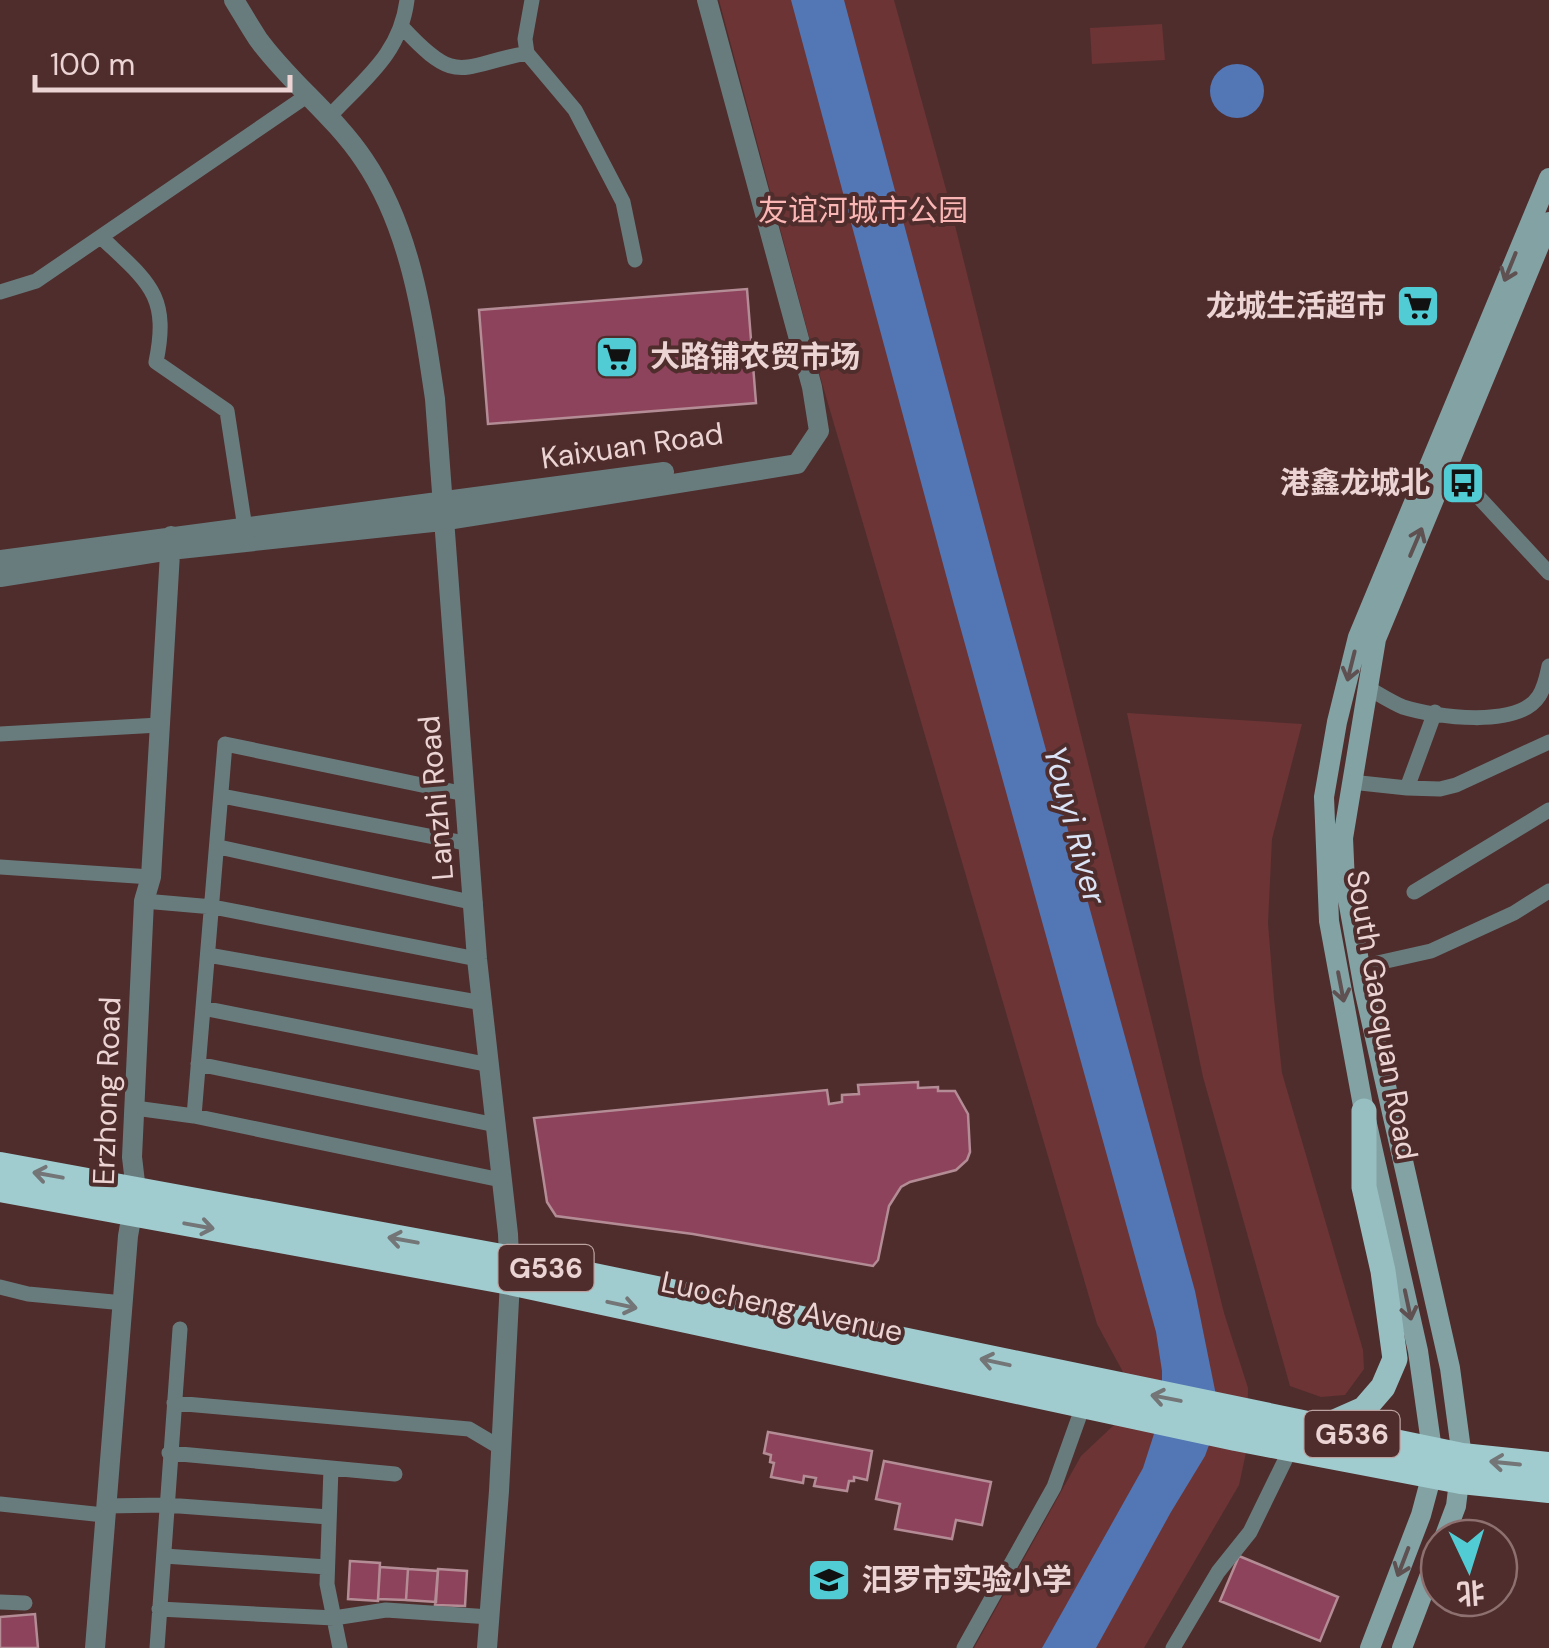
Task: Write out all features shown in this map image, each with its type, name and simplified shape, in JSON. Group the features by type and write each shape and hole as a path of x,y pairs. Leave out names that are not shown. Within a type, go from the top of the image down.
{"highway":[{"name":"Luocheng Avenue","path":"0,1166 133,1202"},
{"name":"Luocheng Avenue","path":"0,1188 133,1202 508,1270 1086,1398 1239,1425 1321,1428 1432,1462 1549,1488"},
{"name":"Luocheng Avenue","path":"1239,1425 1291,1448 1432,1462"},
{"name":"Luocheng Avenue","path":"1462,1469 1549,1466"}],"main road":[{"name":"South Gaoquan Road","path":"1370,1648 1421,1515 1432,1462 1418,1351 1364,1111 1329,921 1324,798 1358,637 1549,178"},
{"name":"South Gaoquan Road","path":"1449,1518 1462,1469 1436,1305 1364,989 1345,882 1343,838 1376,639 1549,222"},
{"path":"1321,1428 1364,1408 1383,1388 1395,1360 1384,1272 1364,1187 1364,1111"},
{"path":"1402,1648 1419,1603"}],"street":[{"name":"Lanzhi Road","path":"234,0 260,41 363,158 388,204 405,249 435,399 477,959 508,1234 501,1448 486,1648"},
{"path":"328,118 392,49 404,28 408,0"},
{"path":"532,0 524,39 526,53 575,110 623,202 635,260"},
{"name":"Kaixuan Road","path":"0,560 170,543 245,528 442,512 810,449 819,431 812,387 706,0"},
{"path":"404,28 422,48 452,69 474,68 526,53"},
{"path":"0,292 36,280 308,96"},
{"path":"101,237 156,296 163,326 156,362 227,411 245,528"},
{"path":"1448,464 1549,573"},
{"path":"0,576 170,543 442,512"},
{"name":"Erzhong Road","path":"95,1648 133,1202 144,900 151,878 170,543"},
{"path":"1368,688 1403,706 1462,718 1496,718 1523,710 1538,699 1549,666"},
{"path":"1408,788 1435,712"},
{"path":"0,734 159,725"},
{"path":"1351,782 1440,789 1549,742"},
{"path":"194,1116 225,744 465,794"},
{"path":"222,796 470,844"},
{"path":"1414,892 1549,810"},
{"path":"219,847 475,903"},
{"path":"0,867 151,878"},
{"path":"1364,989 1373,964 1431,951 1549,891"},
{"path":"144,900 213,907 477,959"},
{"path":"208,955 482,1003"},
{"path":"203,1008 490,1066"},
{"path":"198,1064 496,1125"},
{"path":"135,1108 194,1116 501,1180"},
{"path":"0,1287 28,1294 124,1303"},
{"path":"157,1648 180,1329"},
{"path":"964,1648 1054,1487 1086,1398"},
{"path":"174,1403 468,1429 501,1448"},
{"path":"1173,1648 1218,1572 1250,1532 1291,1448"},
{"path":"169,1452 395,1474"},
{"path":"332,1468 327,1584 340,1648"},
{"path":"0,1504 105,1510 166,1506 329,1516"},
{"path":"164,1556 327,1567"},
{"path":"0,1602 25,1603"},
{"path":"159,1610 334,1618 386,1610 490,1618"}],"green space":[{"name":"友谊河城市公园","path":"719,0 894,0 947,193 1224,1313 1248,1388 1247,1448 1239,1485 1144,1648 974,1648 1081,1456 1115,1424 1123,1372 1097,1324 815,359"},
{"path":"1162,24 1165,60 1092,64 1090,28"},
{"path":"1127,713 1302,724 1272,839 1268,923 1282,1073 1363,1350 1364,1369 1345,1395 1321,1397 1290,1386 1203,1077"}],"water":[{"path":"791,0 844,0 1195,1291 1220,1415 1205,1456 1096,1648 1042,1648 1143,1468 1162,1409 1156,1332"},
{"path":"1237,64 1256,72 1264,91 1256,110 1237,118 1218,110 1210,91 1218,72"}],"building":[{"name":"大路铺农贸市场","path":"747,289 756,403 488,424 479,310"},
{"path":"918,1082 918,1088 955,1091 968,1114 970,1152 956,1170 901,1187 889,1206 878,1260 873,1266 693,1234 556,1216 547,1202 534,1118 827,1090 829,1104 842,1102 842,1095 859,1094 858,1085"},
{"path":"768,1432 872,1451 867,1480 854,1477 847,1491 814,1486 816,1478 804,1476 803,1483 771,1477 774,1463 770,1462 771,1455 764,1453"},
{"path":"884,1461 991,1482 982,1525 956,1520 952,1539 895,1529 900,1504 876,1499"},
{"path":"1239,1556 1338,1597 1320,1641 1220,1601"},
{"path":"350,1561 380,1563 378,1601 348,1599"},
{"path":"380,1567 408,1569 406,1600 378,1599"},
{"path":"408,1569 438,1571 436,1602 406,1600"},
{"path":"438,1569 467,1571 465,1606 435,1605"},
{"path":"35,1614 38,1648 0,1648 0,1617"}],"place":[{"name":"龙城生活超市","path":"1418,306"},
{"name":"大路铺农贸市场","path":"617,357"},
{"name":"港鑫龙城北","path":"1463,483"},
{"name":"汨罗市实验小学","path":"829,1580"}],"water label":[{"name":"Youyi River","path":"1075,825"}]}
